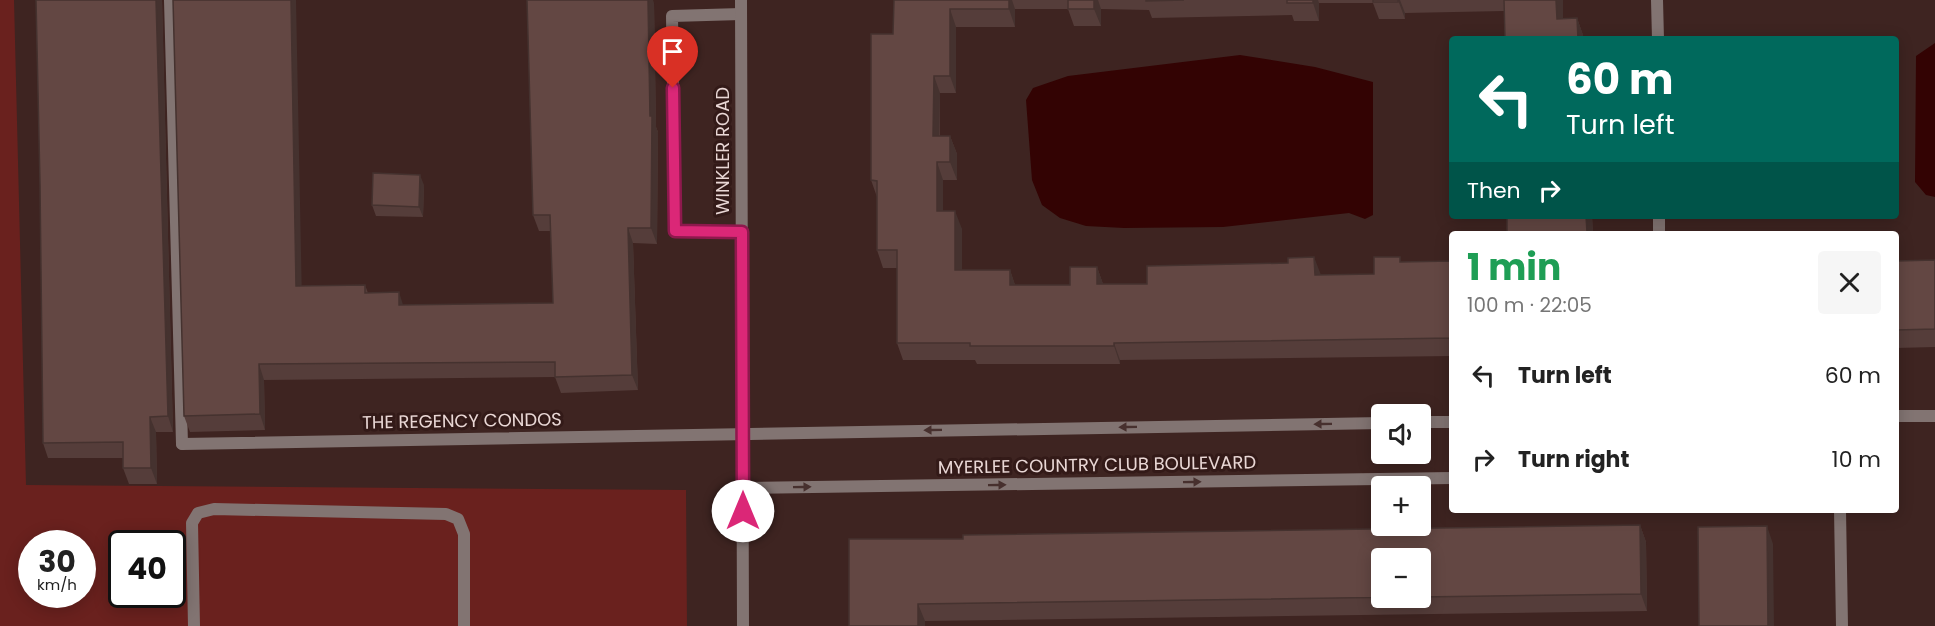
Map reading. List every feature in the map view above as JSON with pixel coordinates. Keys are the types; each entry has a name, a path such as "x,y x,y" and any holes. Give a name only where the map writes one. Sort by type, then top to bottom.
{"street":[{"name":"THE REGENCY CONDOS","path":"170,0 182,444 743,433"},
{"name":"WINKLER ROAD","path":"741,0 743,626"},
{"path":"1657,0 1658,36"},
{"path":"741,14 672,16 675,231 742,232"},
{"path":"1899,416 1935,416"},
{"path":"1431,422 1449,422"},
{"name":"MYERLEE COUNTRY CLUB BOULEVARD","path":"743,433 1371,423"},
{"name":"MYERLEE COUNTRY CLUB BOULEVARD","path":"743,488 1449,478"},
{"path":"194,626 192,523 198,513 214,509 446,514 458,519 465,534 465,626"},
{"path":"1840,513 1842,626"}],"shaded area":[{"path":"0,0 14,0 26,485 686,490 687,626 0,626"},
{"path":"1935,43 1935,197 1926,195 1915,182 1916,56"},
{"path":"1240,55 1315,67 1373,82 1373,215 1365,219 1349,213 1223,227 1124,228 1086,226 1060,218 1042,205 1032,180 1026,100 1033,88 1068,76"}],"building":[{"path":"36,0 156,0 168,416 150,417 151,468 123,468 123,442 43,443"},
{"path":"173,0 291,0 296,286 365,285 365,293 399,292 399,305 553,303 550,215 533,215 527,0 648,0 650,116 652,116 651,228 628,228 632,375 555,377 555,362 259,364 260,414 184,416"},
{"path":"894,0 1009,0 1009,9 950,9 950,76 934,76 933,136 950,136 950,162 937,162 937,211 955,211 955,270 1010,270 1010,285 1070,285 1070,267 1097,267 1097,284 1147,284 1147,266 1288,263 1288,258 1314,257 1315,275 1374,274 1374,257 1400,257 1400,262 1449,261 1449,338 1114,343 1114,346 970,346 970,343 897,343 897,250 877,250 877,181 871,180 871,34 893,34"},
{"path":"1068,0 1094,0 1094,9 1068,9"},
{"path":"1287,0 1313,0 1313,3 1287,3"},
{"path":"1373,0 1398,0 1398,2 1373,2"},
{"path":"1504,0 1556,0 1557,19 1577,18 1578,36 1505,36"},
{"path":"373,173 420,175 419,207 372,205"},
{"path":"1507,219 1586,219 1587,231 1507,231"},
{"path":"1935,260 1935,329 1899,330 1899,261"},
{"path":"1640,525 1641,594 1431,597 1431,548 1371,548 1371,597 918,604 918,626 849,626 849,539 963,539 963,535 1371,529 1371,536 1431,536 1431,528"},
{"path":"1767,526 1768,626 1699,626 1698,527"}],"route":[{"path":"673,88 675,231 742,232 743,511"}]}
